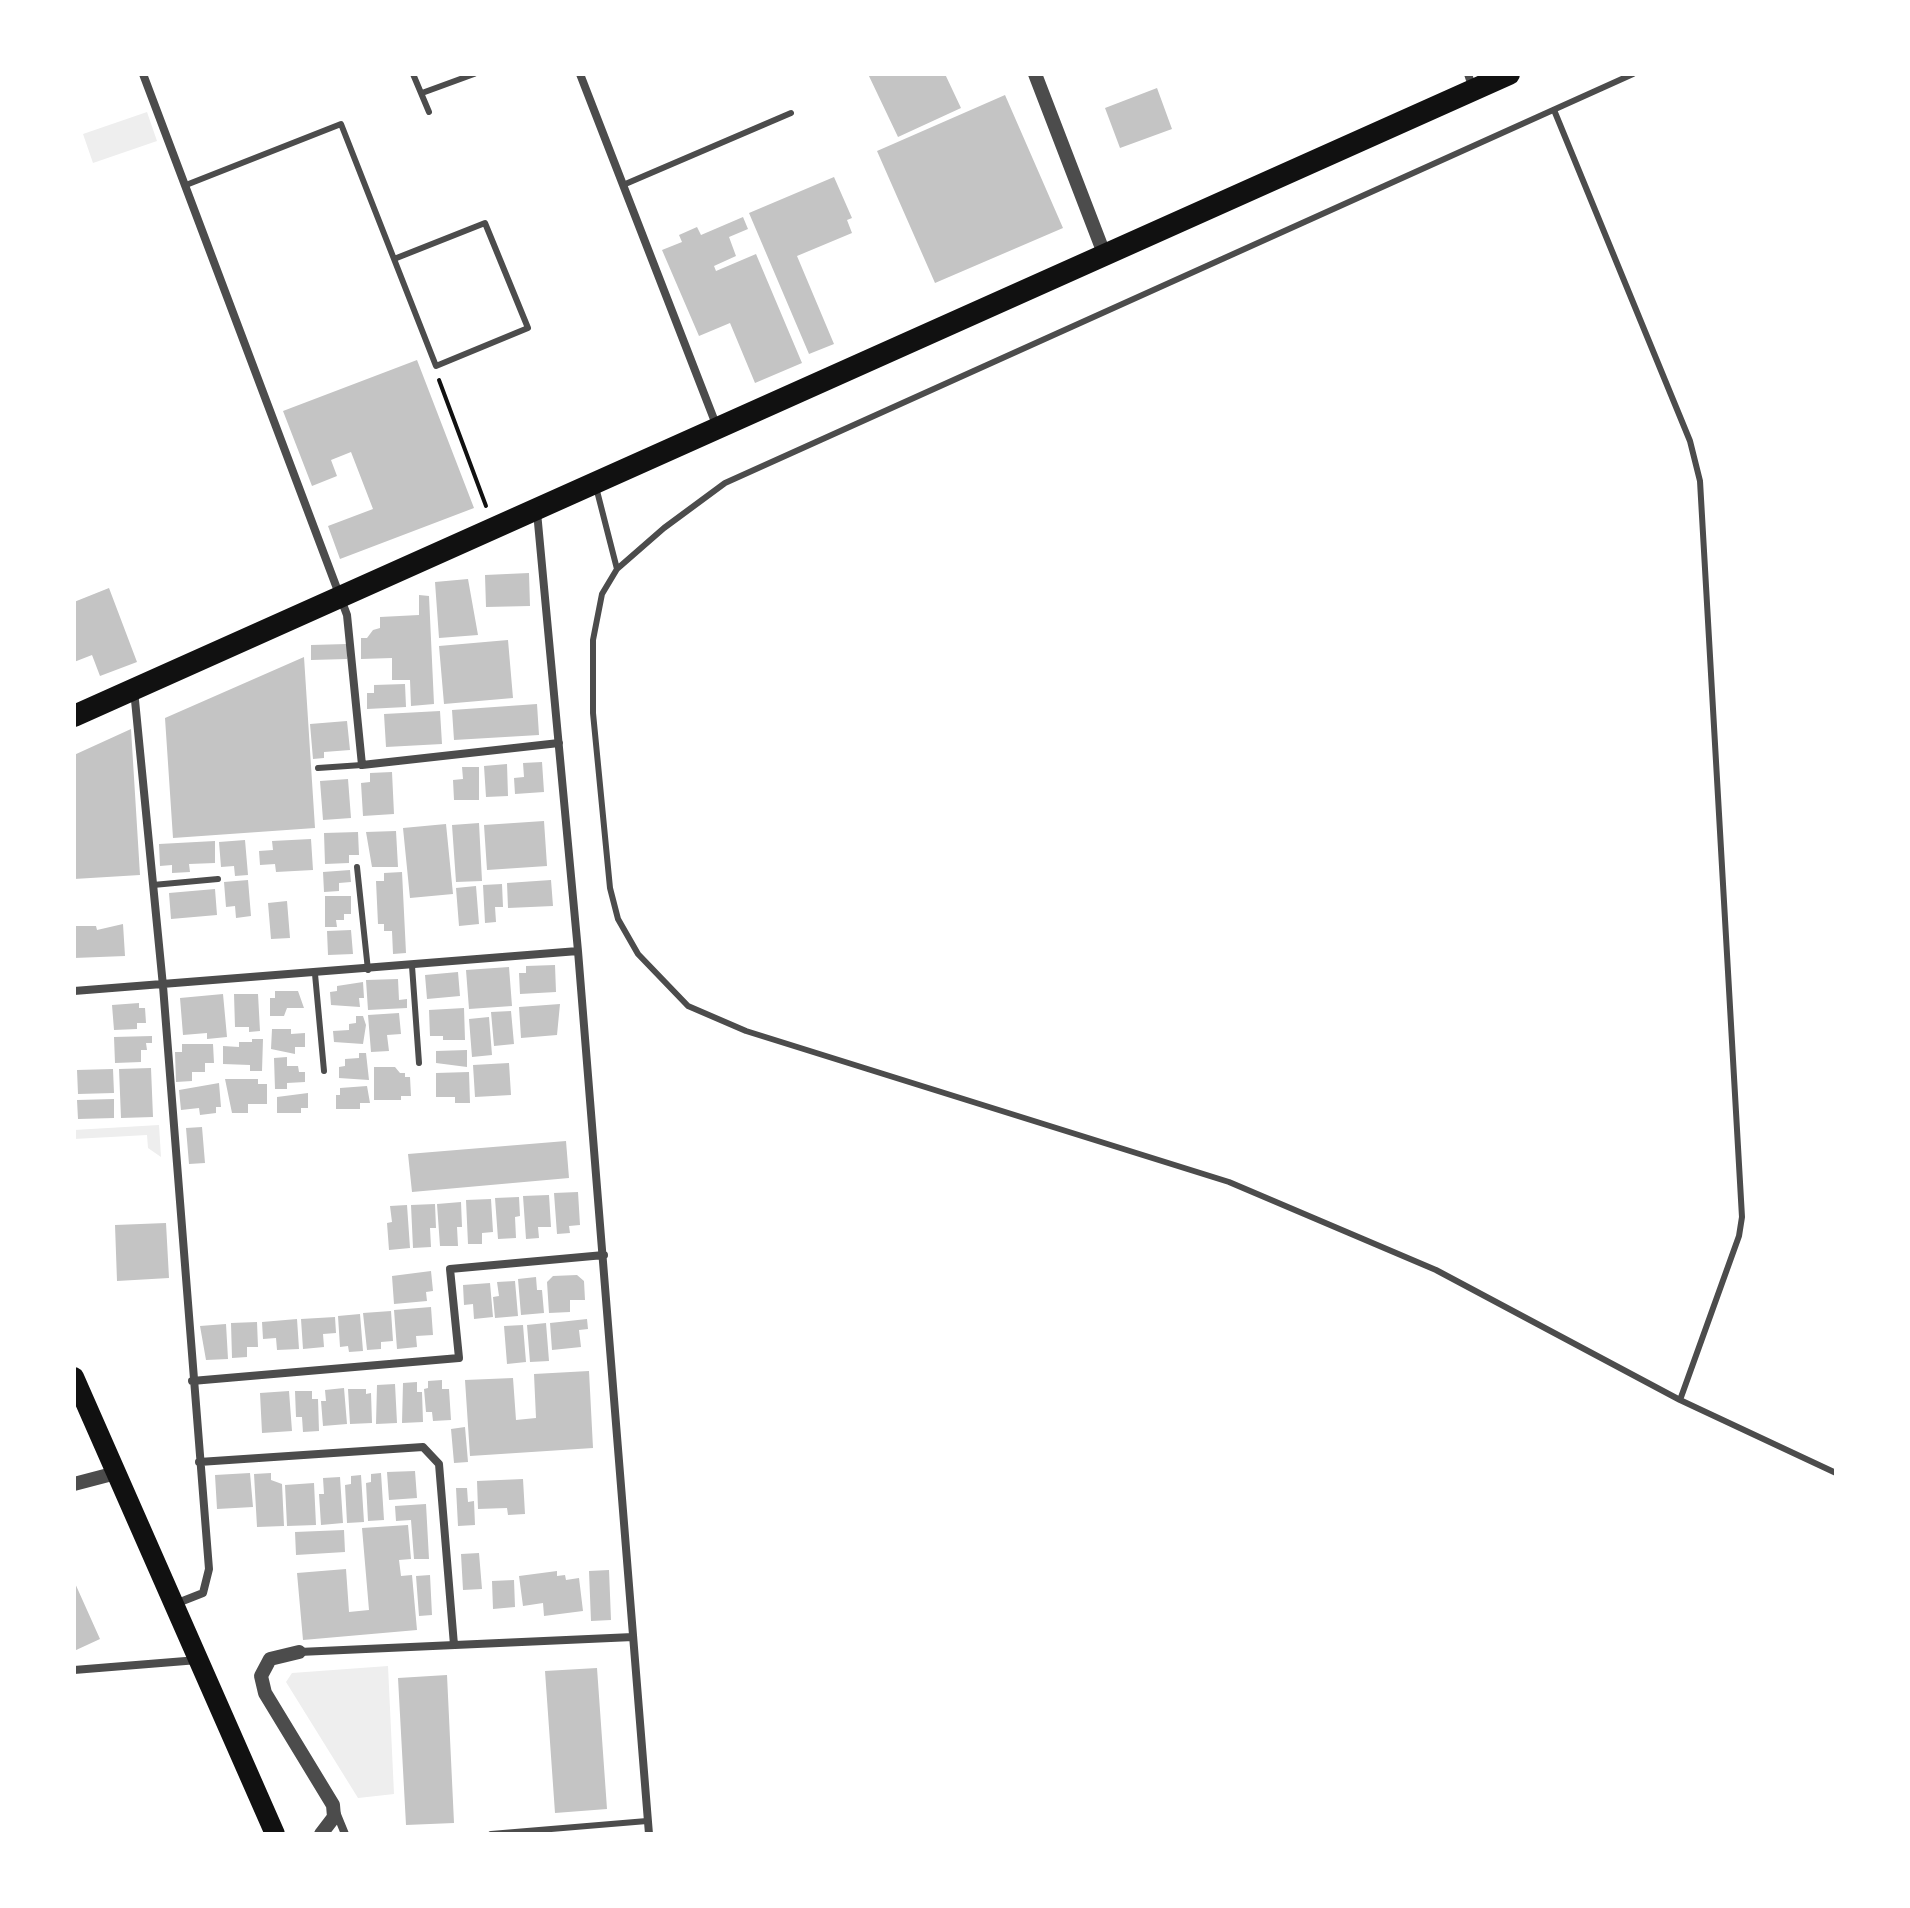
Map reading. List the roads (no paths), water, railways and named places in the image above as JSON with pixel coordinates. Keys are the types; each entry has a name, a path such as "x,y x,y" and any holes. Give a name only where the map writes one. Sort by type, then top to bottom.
{"highway":[{"path":"74,716 594,480 1105,256 1471,82 1505,75"}],"main road":[{"path":"74,1377 275,1834"}],"street":[{"path":"143,74 275,429 341,596 347,615 362,765 559,743"},
{"path":"580,74 717,427"},
{"path":"1035,74 1105,256"},
{"path":"536,507 604,1255 649,1834"},
{"path":"134,689 163,986 207,1585 198,1598 174,1604"},
{"path":"74,991 578,951"},
{"path":"192,1381 459,1358 450,1269 604,1255"},
{"path":"199,1462 423,1447 439,1464 454,1645"},
{"path":"74,1484 116,1473"},
{"path":"345,1834 333,1805 265,1693 261,1676 270,1659 299,1652 633,1637"},
{"path":"74,1670 199,1660"},
{"path":"321,1834 334,1817 333,1805"}],"lane":[{"path":"413,74 429,112"},
{"path":"422,93 474,74"},
{"path":"1633,74 725,483 664,528 617,569 602,594 593,640 593,713 610,888 618,919 638,954 688,1006 746,1031 1229,1182 1436,1270 1680,1400 1836,1473"},
{"path":"1554,110 1690,441 1700,481 1742,1217 1739,1236 1680,1400"},
{"path":"623,185 791,113"},
{"path":"186,185 341,124 436,366 528,328 485,223 394,259"},
{"path":"594,480 617,569"},
{"path":"318,768 362,765"},
{"path":"357,867 368,970"},
{"path":"153,885 218,879"},
{"path":"412,966 419,1063"},
{"path":"315,974 324,1071"},
{"path":"491,1834 647,1821"}]}
